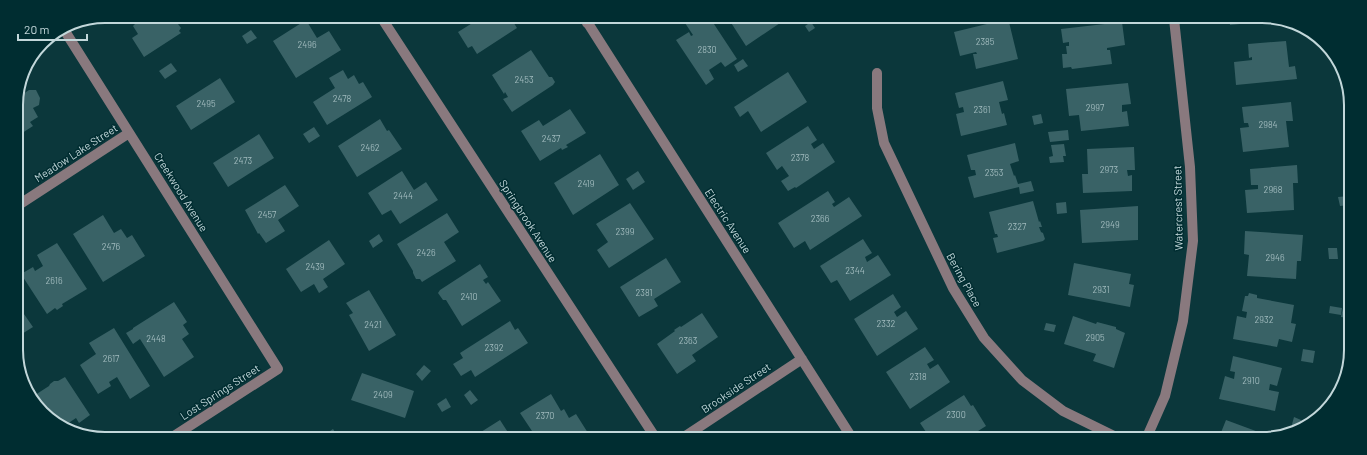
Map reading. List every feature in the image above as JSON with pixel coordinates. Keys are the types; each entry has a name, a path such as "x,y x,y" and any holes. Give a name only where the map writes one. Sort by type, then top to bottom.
{"street":[{"name":"Springbrook Avenue","path":"385,23 652,432"},
{"name":"Electric Avenue","path":"587,23 848,432"},
{"name":"Watercrest Street","path":"1149,432 1166,396 1183,321 1193,241 1190,167 1174,23"},
{"name":"Creekwood Avenue","path":"66,33 278,369"},
{"name":"Bering Place","path":"878,74 877,108 884,143 953,288 984,338 1022,380 1063,410 1106,432"},
{"name":"Meadow Lake Street","path":"23,202 129,133"},
{"name":"Brookside Street","path":"692,432 802,359"},
{"name":"Lost Springs Street","path":"180,432 278,369"}],"building":[{"path":"174,23 178,24 181,28 179,31 181,33 144,57 132,38 138,34 133,26 135,24"},
{"path":"301,23 308,23 317,38 329,31 341,50 296,78 273,41"},
{"path":"472,23 514,23 517,28 477,54 472,46 468,48 458,32"},
{"path":"685,23 713,23 737,59 725,67 721,62 709,70 714,79 706,85 676,40 689,32 691,36 693,35"},
{"path":"731,23 780,23 746,46"},
{"path":"812,23 815,28 809,32 805,26"},
{"path":"991,23 1009,23 1018,59 976,69 973,54 977,54 976,52 960,56 954,32"},
{"path":"1122,23 1125,45 1107,48 1107,50 1110,50 1112,64 1072,69 1071,67 1063,68 1062,54 1067,54 1066,46 1069,46 1069,42 1063,43 1061,29"},
{"path":"1230,23 1249,23 1230,25"},
{"path":"251,30 257,38 247,44 242,36"},
{"path":"1286,41 1289,67 1295,66 1297,79 1236,85 1234,62 1252,60 1252,57 1249,58 1248,44"},
{"path":"531,50 549,77 552,77 555,82 553,85 512,112 503,99 508,97 505,92 504,94 492,75"},
{"path":"743,59 748,66 738,72 734,65"},
{"path":"171,63 177,71 165,79 159,71"},
{"path":"343,70 348,79 354,75 359,84 363,82 372,97 327,125 313,102 335,88 329,78"},
{"path":"788,72 807,102 761,132 748,111 740,117 734,107"},
{"path":"220,78 235,102 191,130 176,106"},
{"path":"1003,81 1008,100 999,102 1007,125 961,136 956,114 964,112 963,107 959,108 955,93"},
{"path":"1128,83 1131,104 1122,105 1122,112 1127,111 1129,126 1081,131 1079,115 1069,116 1066,89"},
{"path":"29,90 36,90 40,98 39,105 33,108 38,117 30,122 33,126 23,132 23,99 24,93"},
{"path":"1291,102 1293,121 1286,121 1289,147 1243,152 1240,128 1249,127 1248,123 1244,123 1242,107"},
{"path":"570,109 586,133 566,145 568,147 562,150 561,148 540,161 521,131 539,120 543,126"},
{"path":"1041,114 1043,123 1034,125 1032,116"},
{"path":"380,119 387,131 389,130 402,149 357,177 338,146"},
{"path":"808,126 817,140 811,144 814,149 823,143 835,162 796,188 795,187 788,191 781,181 789,176 782,166 777,170 766,153"},
{"path":"314,127 320,136 309,143 303,134"},
{"path":"1068,130 1069,140 1050,142 1048,132"},
{"path":"259,134 274,158 228,187 213,163"},
{"path":"1015,143 1019,161 1010,164 1014,176 1015,175 1018,184 1031,181 1034,191 1020,194 1019,187 974,198 968,177 976,175 975,170 971,170 967,155"},
{"path":"1064,144 1066,156 1063,156 1064,162 1050,163 1049,157 1053,156 1051,145"},
{"path":"1134,147 1135,170 1127,170 1128,176 1132,175 1132,191 1083,193 1082,174 1088,174 1087,149"},
{"path":"600,154 619,185 573,215 554,183"},
{"path":"1297,165 1298,183 1293,183 1294,210 1247,213 1245,190 1258,189 1258,185 1251,185 1250,169"},
{"path":"402,171 414,190 426,182 438,200 400,224 391,210 382,215 368,193"},
{"path":"638,171 645,182 633,190 626,179"},
{"path":"285,185 299,206 278,220 285,231 266,243 259,233 258,234 245,210"},
{"path":"828,191 835,202 832,204 834,207 849,197 862,216 810,250 805,241 794,248 778,223"},
{"path":"1344,196 1344,206 1340,206 1338,197"},
{"path":"1033,201 1042,227 1039,227 1045,239 1043,241 997,253 993,238 998,237 997,234 995,234 989,212"},
{"path":"1066,202 1067,213 1057,214 1056,203"},
{"path":"630,203 654,239 609,268 597,250 608,242 596,224"},
{"path":"1138,206 1138,240 1082,243 1080,210"},
{"path":"447,213 459,232 444,242 456,261 422,282 420,279 416,279 397,244"},
{"path":"103,215 114,233 121,229 127,238 132,235 145,256 103,282 73,234"},
{"path":"1245,231 1303,235 1301,261 1297,261 1296,279 1247,276 1249,255 1244,254"},
{"path":"379,234 383,241 373,248 369,241"},
{"path":"863,239 872,253 865,257 867,262 878,255 891,275 850,301 837,280 831,283 820,266"},
{"path":"329,240 345,264 323,279 328,287 319,293 314,284 301,292 286,269"},
{"path":"57,243 87,289 62,304 63,306 57,310 55,308 47,314 23,277 23,273 33,267 35,271 43,266 37,255"},
{"path":"1328,248 1337,248 1338,259 1329,259"},
{"path":"666,258 681,282 654,299 658,306 639,317 620,287"},
{"path":"1074,263 1131,274 1129,284 1134,285 1130,307 1068,295"},
{"path":"480,264 488,277 483,280 486,284 488,282 501,301 462,326 446,300 443,300 438,293 440,290"},
{"path":"369,290 396,335 369,351 349,315 353,313 346,303"},
{"path":"1249,293 1257,295 1257,298 1294,305 1291,323 1296,324 1292,342 1279,339 1277,347 1233,339 1237,316 1246,318 1247,312 1242,311 1245,296 1248,296"},
{"path":"893,294 901,307 894,312 897,317 906,311 918,329 877,356 854,319"},
{"path":"174,302 187,322 183,325 189,334 182,339 194,357 164,377 140,339 133,344 126,333"},
{"path":"1330,306 1342,308 1341,315 1329,313"},
{"path":"1343,308 1344,308 1344,317 1341,317"},
{"path":"23,313 33,327 23,333"},
{"path":"702,313 718,337 692,355 696,361 677,374 657,344 675,331 674,330"},
{"path":"1073,316 1096,324 1097,322 1116,327 1116,329 1125,333 1114,368 1093,361 1096,354 1064,344"},
{"path":"510,321 515,330 518,328 528,343 475,377 471,370 461,376 453,364 463,358 460,353"},
{"path":"1046,323 1056,325 1054,332 1044,330"},
{"path":"114,328 150,386 130,399 117,377 109,382 111,386 98,394 80,365 96,354 89,343"},
{"path":"925,347 934,360 927,364 930,369 938,364 950,382 910,409 886,372"},
{"path":"1303,349 1315,351 1313,363 1301,361"},
{"path":"1233,356 1282,368 1277,386 1270,384 1269,390 1279,392 1275,411 1219,399 1225,376 1234,379 1235,372 1230,371"},
{"path":"424,365 431,371 422,381 416,374"},
{"path":"362,373 414,391 405,418 351,400"},
{"path":"65,377 90,415 79,423 76,418 68,423 64,421 47,408 36,394 54,381 58,381"},
{"path":"470,390 478,400 471,405 464,395"},
{"path":"551,394 561,411 564,409 569,418 576,414 587,432 533,432 520,413"},
{"path":"964,395 971,406 973,405 986,426 976,432 926,432 920,423"},
{"path":"446,398 451,407 442,412 437,404"},
{"path":"1294,417 1301,420 1300,423 1291,427"},
{"path":"500,420 508,432 481,432"},
{"path":"1226,420 1258,432 1221,432"}]}
